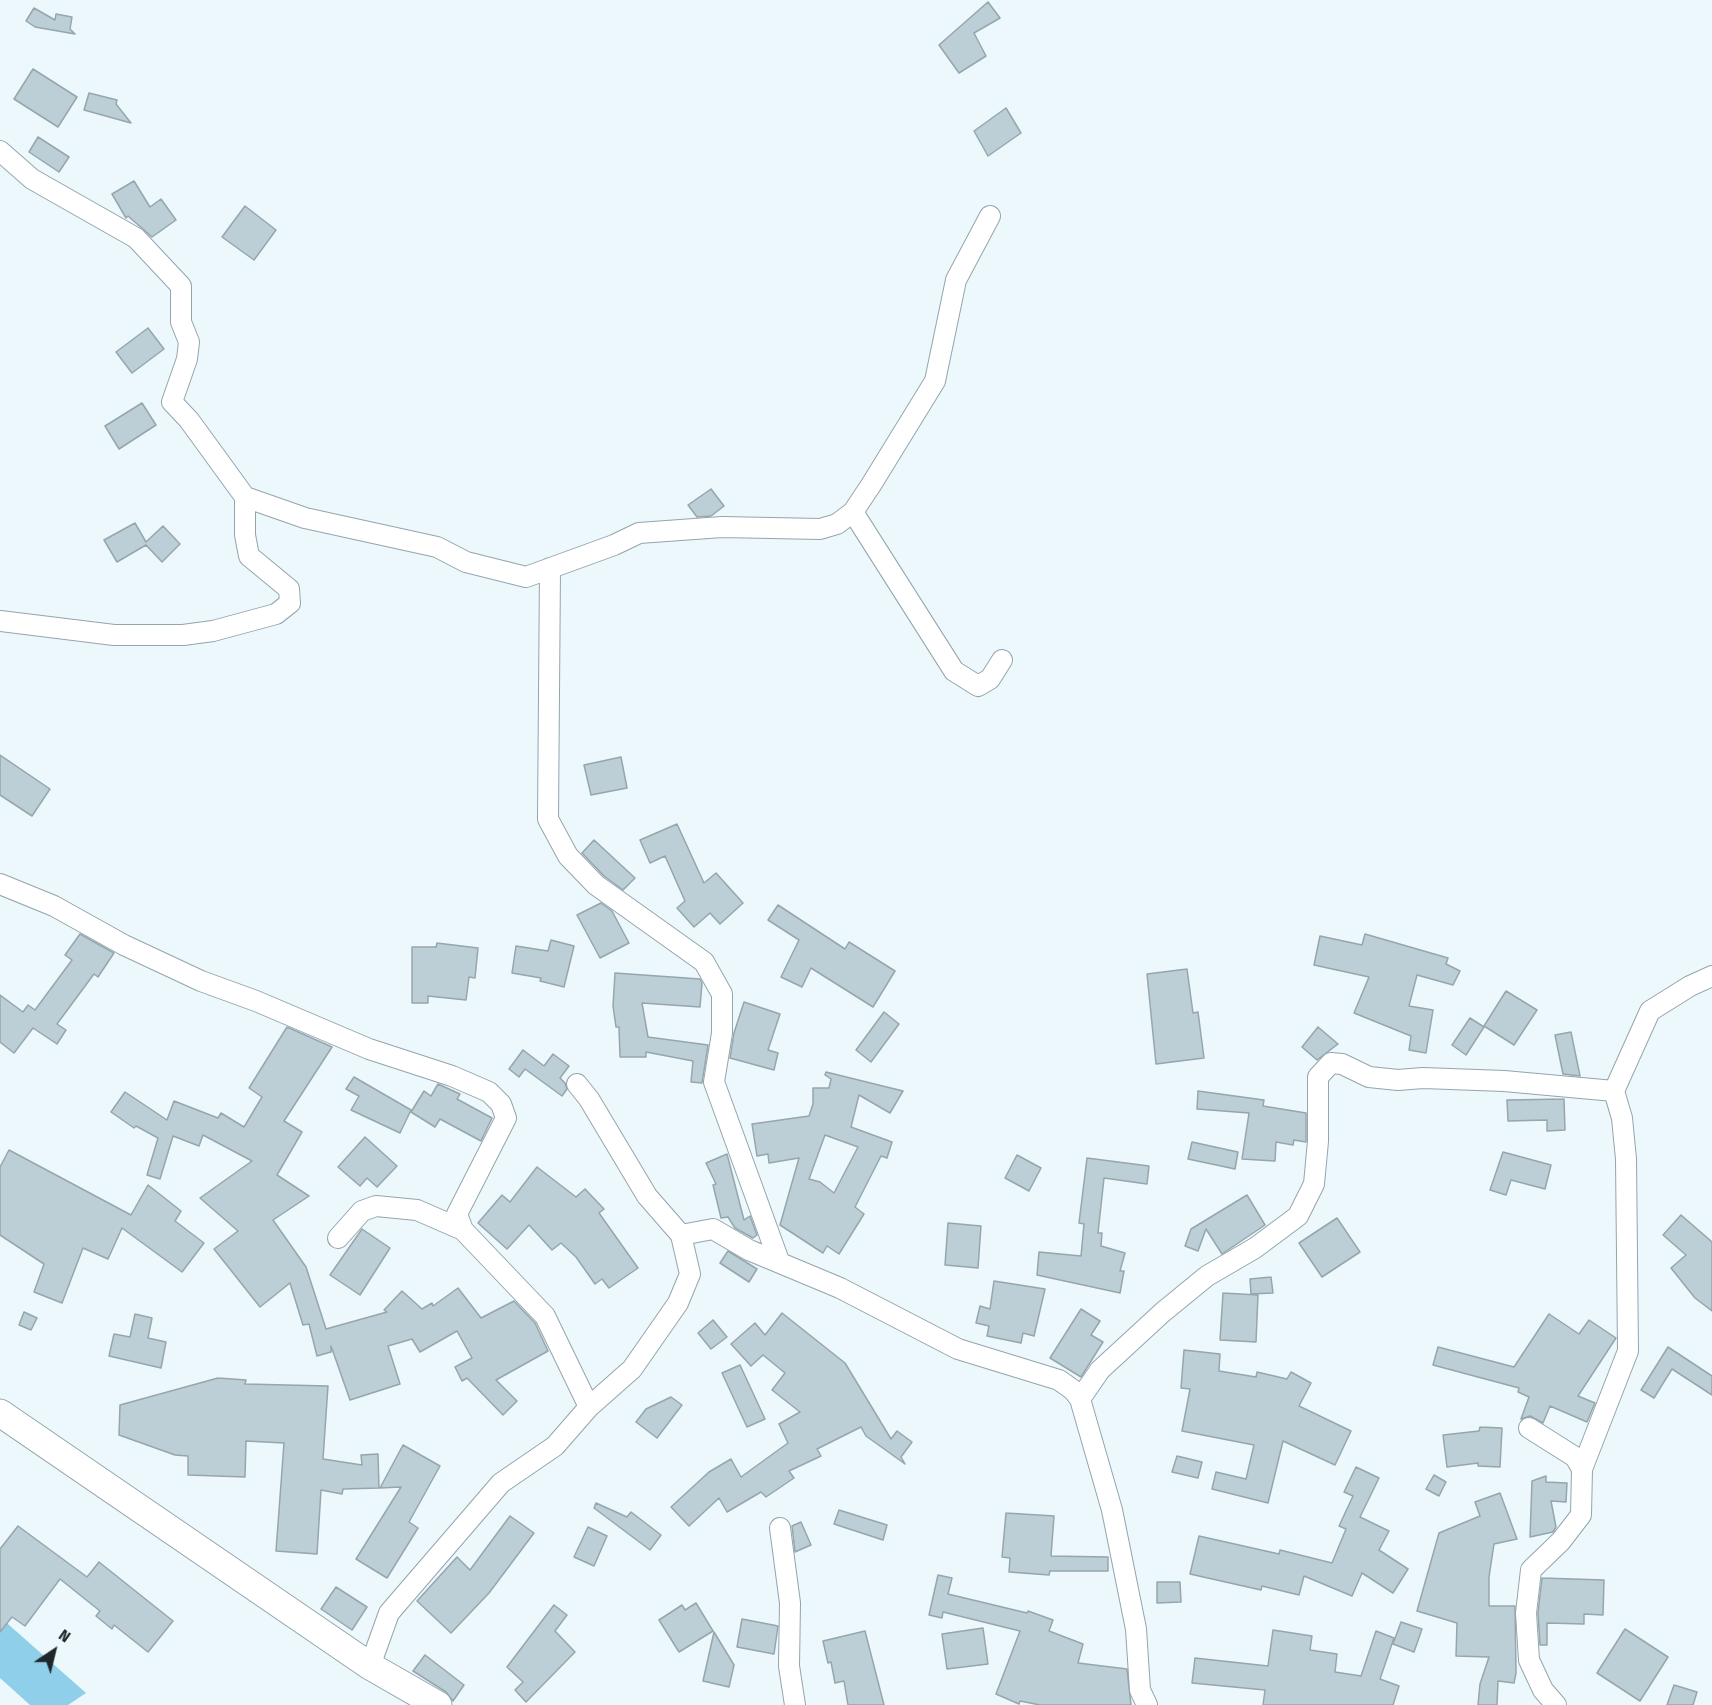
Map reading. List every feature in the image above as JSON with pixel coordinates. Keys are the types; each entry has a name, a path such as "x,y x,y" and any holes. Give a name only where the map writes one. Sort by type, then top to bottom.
{"main road":[{"path":"0,1413 370,1665 438,1705"}],"street":[{"path":"0,151 32,179 136,238 181,285 181,322 189,342 187,359 172,402 189,420 245,497 305,519 437,547 466,562 526,577 639,533 722,526 820,529 837,524 853,512 935,381 956,280 990,216"},
{"path":"0,621 114,635 183,635 213,632 276,614 290,603 289,589 249,556 245,534 245,497"},
{"path":"853,512 954,671 978,686 990,679 1002,660"},
{"path":"549,568 548,819 568,856 596,885 704,962 722,994 722,1033 714,1082 779,1261"},
{"path":"0,884 54,906 124,945 201,981 369,1049 452,1076 489,1092 501,1104 506,1118 457,1214 463,1230"},
{"path":"1556,1705 1543,1690 1529,1660 1526,1613 1531,1570 1561,1541 1581,1515 1582,1469 1628,1351 1626,1159 1622,1118 1614,1091 1650,1011 1690,986 1712,976"},
{"path":"1080,1400 1100,1370 1163,1312 1207,1276 1255,1248 1298,1216 1314,1184 1318,1141 1318,1077 1331,1064 1342,1064 1369,1077 1388,1079 1504,1081 1614,1091"},
{"path":"370,1665 389,1613 501,1483 555,1446 589,1407 632,1369 678,1303 690,1274 681,1235 647,1196 589,1099 577,1084"},
{"path":"338,1238 362,1211 376,1206 417,1210 463,1230 545,1316 589,1407"},
{"path":"681,1235 712,1229 749,1250 840,1288 958,1349 1059,1380 1080,1400 1112,1510 1136,1629 1140,1690 1147,1705"},
{"path":"1529,1428 1575,1456 1582,1469"},
{"path":"780,1528 790,1603 789,1666 795,1705"}],"shaded area":[{"path":"0,1617 86,1693 68,1705 30,1705 0,1678"}],"building":[{"path":"988,2 1000,18 974,33 986,56 959,73 939,45"},
{"path":"34,8 55,20 56,14 72,17 70,29 75,34 35,27 26,21"},
{"path":"33,69 77,97 58,127 14,99"},
{"path":"89,93 117,100 116,104 131,123 84,110"},
{"path":"1006,108 1021,133 988,156 974,131"},
{"path":"38,137 69,157 59,172 29,152"},
{"path":"134,181 150,207 161,199 176,220 152,237 128,216 126,218 112,194"},
{"path":"245,206 276,230 254,260 222,237"},
{"path":"148,328 164,349 132,373 116,352"},
{"path":"142,403 156,425 119,449 105,426"},
{"path":"711,489 724,506 711,516 697,517 688,505"},
{"path":"135,523 146,542 163,526 180,544 162,562 146,545 117,562 104,540"},
{"path":"0,755 50,789 32,816 0,795"},
{"path":"621,757 627,788 591,795 584,765"},
{"path":"677,824 704,883 716,873 743,903 720,924 710,913 694,927 677,908 685,901 665,856 650,863 640,840"},
{"path":"594,840 635,878 623,890 604,876 582,853"},
{"path":"601,903 612,911 629,943 600,958 577,915"},
{"path":"778,905 845,949 849,942 895,971 873,1007 811,968 802,987 781,977 799,940 768,920"},
{"path":"80,934 114,953 98,977 94,974 57,1024 66,1030 57,1044 33,1028 14,1053 0,1042 0,995 23,1012 28,1005 35,1010 72,960 65,955"},
{"path":"1365,934 1448,958 1446,964 1460,971 1453,985 1417,975 1409,1006 1433,1010 1426,1053 1409,1050 1411,1036 1354,1013 1369,977 1314,965 1320,936 1362,945"},
{"path":"551,940 574,946 564,987 540,981 541,978 512,973 516,946 548,951"},
{"path":"437,943 478,948 475,978 469,977 466,1000 428,996 428,1003 412,1003 412,947 436,947"},
{"path":"1187,969 1193,1013 1198,1012 1204,1058 1156,1064 1147,974"},
{"path":"615,973 700,979 702,983 700,1007 642,1003 648,1037 708,1045 702,1083 691,1082 693,1061 646,1052 646,1057 620,1057 619,1027 616,1027 613,1006"},
{"path":"1506,991 1537,1010 1514,1045 1484,1026"},
{"path":"744,1002 780,1014 768,1050 778,1053 774,1070 730,1058 734,1033"},
{"path":"884,1012 899,1024 871,1062 856,1050"},
{"path":"1470,1018 1484,1027 1466,1055 1452,1045"},
{"path":"287,1027 332,1047 284,1121 302,1132 277,1175 309,1196 273,1220 306,1267 326,1329 387,1312 384,1310 402,1291 422,1309 432,1303 433,1306 458,1288 481,1318 514,1301 535,1323 548,1351 496,1380 517,1401 503,1415 467,1378 462,1381 455,1367 472,1358 457,1331 420,1352 412,1339 388,1346 400,1384 350,1400 331,1346 331,1352 317,1356 309,1324 303,1325 290,1283 260,1307 214,1249 238,1231 200,1198 252,1161 203,1135 199,1146 173,1136 160,1179 147,1175 158,1138 136,1126 134,1128 111,1112 125,1092 167,1120 174,1101 218,1118 221,1113 244,1127 262,1097 249,1088"},
{"path":"1318,1027 1338,1044 1317,1060 1302,1047"},
{"path":"1571,1032 1580,1076 1563,1074 1555,1035"},
{"path":"523,1050 544,1066 553,1054 569,1066 560,1078 567,1089 562,1096 525,1069 519,1077 509,1069"},
{"path":"826,1072 903,1091 890,1113 859,1095 851,1127 892,1142 887,1158 881,1156 855,1207 864,1214 839,1254 827,1246 823,1253 780,1225 799,1158 769,1163 768,1154 757,1156 752,1124 809,1116 813,1104 813,1088 829,1088 831,1079 825,1075","holes":["825,1135 858,1147 834,1193 820,1182 809,1179"]},
{"path":"354,1077 411,1110 400,1133 351,1110 359,1096 346,1089"},
{"path":"438,1084 460,1094 457,1099 492,1118 481,1141 440,1119 435,1127 411,1112 424,1091 431,1096"},
{"path":"1198,1091 1264,1100 1263,1106 1306,1113 1306,1142 1294,1140 1293,1145 1276,1142 1275,1161 1242,1159 1249,1113 1197,1109"},
{"path":"1564,1099 1565,1130 1547,1131 1547,1120 1508,1121 1507,1100"},
{"path":"365,1137 397,1166 377,1187 367,1178 360,1186 338,1167"},
{"path":"1192,1142 1238,1152 1235,1169 1188,1159"},
{"path":"9,1150 131,1215 148,1185 181,1211 175,1221 204,1243 182,1272 122,1228 108,1259 83,1248 62,1303 34,1292 44,1264 0,1235 0,1167"},
{"path":"1503,1152 1551,1165 1545,1189 1511,1180 1506,1195 1490,1190"},
{"path":"727,1154 744,1220 750,1216 757,1235 753,1238 735,1228 728,1217 721,1218 713,1185 716,1184 706,1163"},
{"path":"1017,1155 1041,1168 1029,1191 1005,1178"},
{"path":"1087,1158 1149,1166 1147,1184 1104,1178 1098,1233 1102,1233 1101,1246 1125,1253 1120,1271 1124,1271 1120,1293 1037,1275 1039,1252 1081,1256 1084,1224 1079,1223"},
{"path":"537,1167 576,1197 585,1189 604,1209 599,1213 638,1268 609,1288 602,1279 595,1284 576,1257 561,1243 552,1250 529,1225 507,1249 478,1223 502,1195 510,1202"},
{"path":"1247,1195 1265,1225 1222,1254 1206,1229 1198,1251 1185,1246 1191,1229"},
{"path":"1681,1215 1712,1242 1712,1311 1695,1298 1671,1268 1686,1255 1663,1235"},
{"path":"1337,1218 1360,1252 1322,1277 1299,1243"},
{"path":"948,1223 981,1226 978,1268 945,1265"},
{"path":"362,1229 390,1248 360,1295 330,1275"},
{"path":"728,1251 757,1269 749,1282 720,1263"},
{"path":"1271,1277 1273,1293 1251,1294 1250,1279"},
{"path":"994,1281 1045,1289 1034,1336 1023,1333 1021,1343 987,1336 989,1326 976,1323 980,1306 990,1309"},
{"path":"1223,1293 1258,1295 1256,1342 1220,1340"},
{"path":"1081,1309 1100,1321 1091,1335 1103,1342 1081,1377 1050,1358"},
{"path":"24,1312 37,1318 31,1330 19,1325"},
{"path":"782,1313 845,1363 891,1439 897,1431 912,1442 901,1457 905,1464 866,1436 861,1427 817,1449 821,1456 789,1471 794,1478 766,1497 761,1492 727,1512 719,1498 689,1526 671,1507 709,1472 731,1459 741,1477 788,1443 779,1424 800,1412 772,1390 785,1373 763,1355 751,1366 731,1344 755,1323 765,1335"},
{"path":"135,1314 152,1318 148,1338 166,1342 161,1368 109,1356 114,1334 130,1337"},
{"path":"1549,1314 1579,1334 1589,1320 1616,1338 1578,1396 1595,1403 1587,1422 1550,1406 1543,1423 1530,1416 1521,1419 1529,1397 1518,1392 1519,1388 1433,1365 1438,1347 1514,1367"},
{"path":"713,1320 727,1337 711,1349 698,1333"},
{"path":"1668,1347 1712,1376 1712,1395 1672,1369 1654,1398 1641,1390"},
{"path":"1184,1350 1220,1354 1219,1371 1256,1377 1257,1372 1287,1379 1291,1372 1311,1383 1299,1406 1351,1431 1335,1465 1283,1441 1268,1503 1212,1489 1216,1472 1246,1479 1254,1445 1182,1431 1190,1389 1181,1388"},
{"path":"740,1365 765,1419 747,1427 722,1373"},
{"path":"218,1378 246,1380 245,1384 328,1386 323,1459 362,1465 361,1455 378,1454 379,1488 343,1489 342,1494 321,1490 317,1554 276,1551 284,1443 246,1441 245,1477 188,1475 188,1456 175,1455 119,1435 120,1405"},
{"path":"671,1397 682,1405 657,1438 636,1422 646,1409"},
{"path":"1480,1427 1502,1428 1500,1467 1478,1466 1478,1463 1447,1467 1443,1435 1479,1431"},
{"path":"403,1445 440,1466 409,1522 418,1528 387,1578 356,1559 401,1487 380,1488"},
{"path":"1177,1456 1202,1462 1198,1478 1172,1472"},
{"path":"1356,1467 1379,1478 1360,1517 1389,1531 1379,1550 1408,1569 1393,1593 1362,1573 1352,1596 1304,1576 1299,1595 1262,1586 1261,1590 1190,1574 1199,1536 1279,1554 1280,1550 1332,1563 1346,1529 1339,1526 1353,1496 1344,1492"},
{"path":"1434,1475 1446,1482 1439,1496 1426,1489"},
{"path":"1546,1476 1546,1482 1567,1483 1566,1502 1551,1501 1556,1527 1553,1532 1530,1537 1532,1481"},
{"path":"1500,1493 1517,1539 1494,1544 1489,1577 1489,1606 1515,1606 1516,1673 1514,1683 1498,1681 1497,1705 1478,1705 1480,1684 1489,1657 1456,1656 1457,1623 1417,1611 1439,1533 1480,1516 1475,1502"},
{"path":"596,1503 627,1517 631,1512 661,1535 650,1550 594,1508"},
{"path":"839,1510 887,1525 883,1540 834,1524"},
{"path":"1006,1513 1054,1516 1051,1556 1108,1557 1108,1571 1050,1571 1049,1575 1009,1572 1010,1558 1002,1557"},
{"path":"510,1516 534,1533 489,1593 451,1633 417,1601 457,1557 470,1570"},
{"path":"801,1522 811,1545 795,1552 792,1526"},
{"path":"18,1526 87,1577 99,1562 173,1621 148,1652 114,1625 112,1629 96,1616 100,1611 60,1579 25,1626 12,1617 0,1632 0,1549"},
{"path":"588,1527 607,1536 594,1566 574,1557"},
{"path":"938,1575 952,1578 948,1594 1027,1613 1028,1611 1053,1620 1049,1631 1083,1644 1078,1663 1127,1669 1131,1705 1040,1705 1020,1701 1019,1704 996,1694 1020,1631 943,1612 942,1618 929,1615"},
{"path":"1542,1578 1604,1580 1603,1615 1584,1614 1584,1624 1547,1623 1547,1645 1540,1645 1538,1613"},
{"path":"1157,1582 1180,1582 1181,1602 1157,1603"},
{"path":"336,1587 367,1607 352,1630 321,1609"},
{"path":"696,1603 713,1631 679,1652 659,1620 682,1605 685,1610"},
{"path":"554,1605 567,1615 555,1631 575,1652 526,1702 515,1690 523,1682 507,1667"},
{"path":"742,1619 778,1626 774,1654 737,1647"},
{"path":"1401,1622 1422,1629 1414,1652 1393,1644"},
{"path":"983,1628 988,1664 947,1669 942,1634"},
{"path":"1625,1629 1668,1657 1640,1701 1597,1673"},
{"path":"1273,1630 1312,1636 1310,1650 1337,1654 1335,1672 1361,1676 1376,1631 1394,1638 1380,1679 1399,1686 1393,1705 1263,1705 1265,1690 1192,1683 1195,1658 1268,1666"},
{"path":"865,1631 884,1705 848,1705 844,1681 835,1683 831,1662 828,1663 823,1641"},
{"path":"714,1632 734,1665 729,1687 703,1681"},
{"path":"425,1655 464,1685 453,1701 446,1692 413,1671"},
{"path":"1674,1685 1697,1692 1693,1705 1667,1705"}]}
